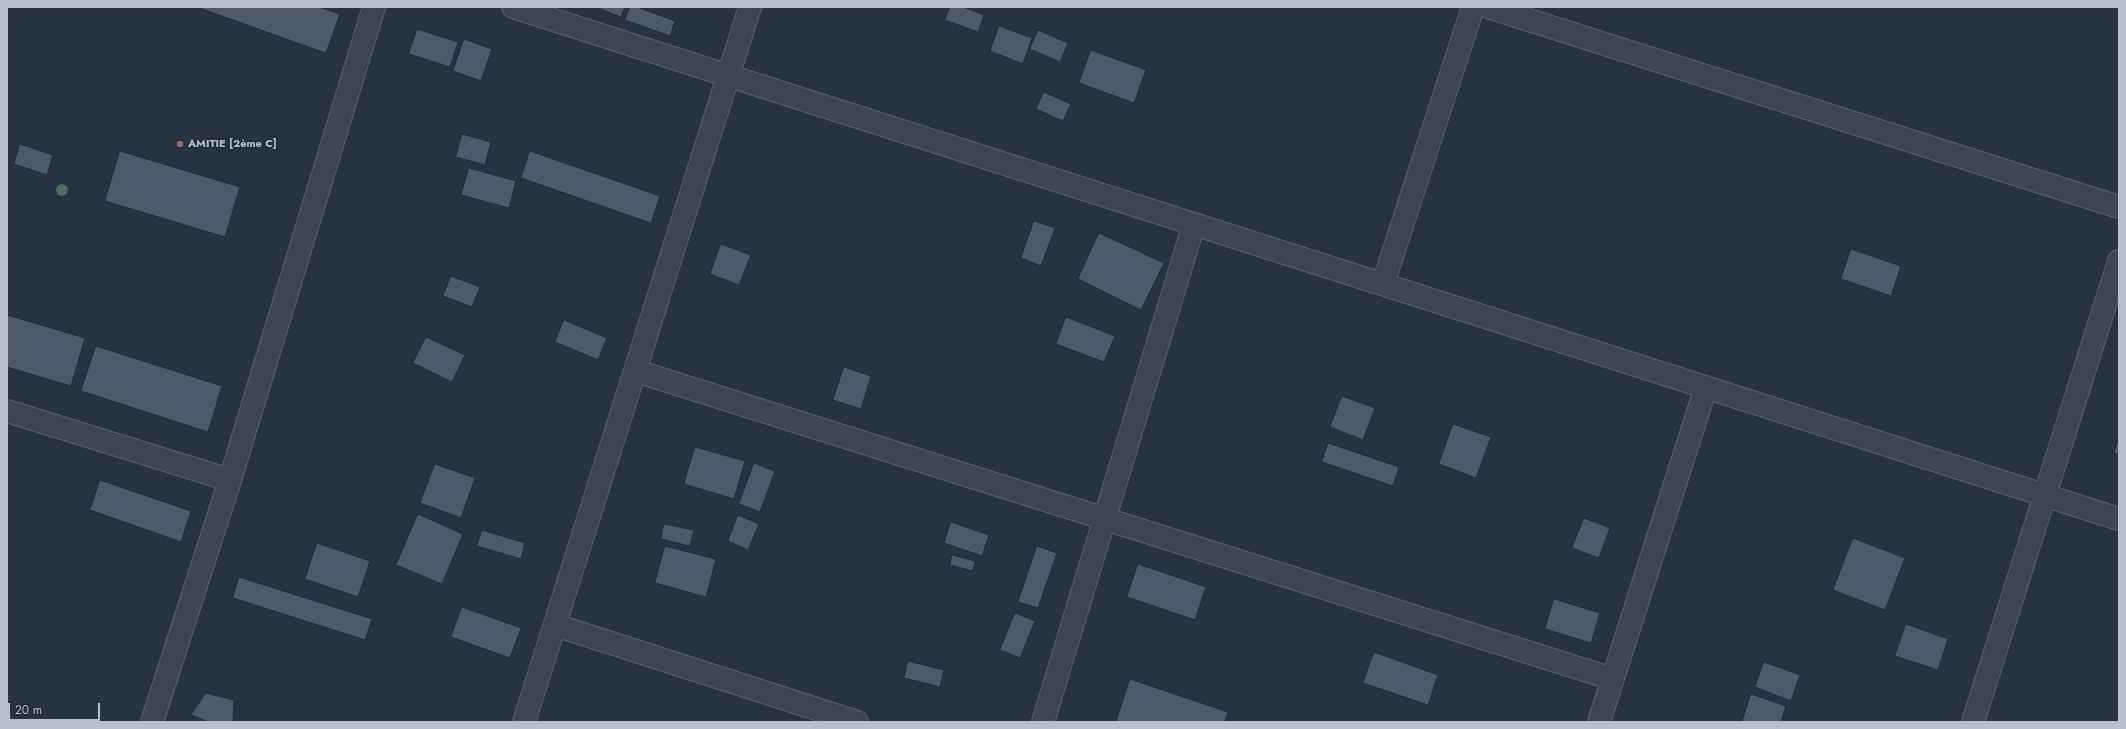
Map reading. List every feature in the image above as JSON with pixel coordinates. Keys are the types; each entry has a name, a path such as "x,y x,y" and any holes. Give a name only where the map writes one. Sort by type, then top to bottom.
{"street":[{"path":"152,722 230,480 374,7"},
{"path":"513,7 2119,519"},
{"path":"524,722 750,7"},
{"path":"1383,284 1473,7"},
{"path":"1488,7 2119,207"},
{"path":"1043,722 1194,224"},
{"path":"1973,722 2119,261"},
{"path":"636,370 1613,679"},
{"path":"1599,722 1706,387"},
{"path":"7,411 230,480"},
{"path":"555,625 857,722"}],"building":[{"path":"197,7 319,7 340,14 326,53"},
{"path":"597,7 625,7 621,17"},
{"path":"630,7 637,7 675,21 670,36 625,20"},
{"path":"950,7 963,7 984,15 978,32 945,20"},
{"path":"999,26 1032,38 1023,64 990,51"},
{"path":"417,29 458,42 450,67 409,54"},
{"path":"1038,30 1068,43 1060,62 1030,49"},
{"path":"464,39 492,49 481,81 453,71"},
{"path":"1091,50 1146,70 1134,103 1079,83"},
{"path":"1044,92 1071,104 1063,121 1036,109"},
{"path":"462,134 491,142 485,165 456,157"},
{"path":"20,144 53,155 47,175 14,164"},
{"path":"120,151 240,187 225,237 105,201"},
{"path":"530,151 660,196 651,223 521,178"},
{"path":"469,168 516,181 509,208 461,195"},
{"path":"1034,221 1055,228 1041,266 1021,258"},
{"path":"1099,233 1164,263 1141,310 1078,279"},
{"path":"721,244 751,255 739,285 710,274"},
{"path":"1851,249 1901,266 1891,296 1841,279"},
{"path":"451,276 480,287 472,307 443,296"},
{"path":"7,315 85,338 71,386 7,367"},
{"path":"1066,317 1115,336 1104,362 1056,344"},
{"path":"564,320 607,338 598,360 555,342"},
{"path":"426,337 465,355 452,382 413,363"},
{"path":"96,346 222,386 208,432 81,391"},
{"path":"844,367 871,376 861,409 833,400"},
{"path":"1342,396 1375,408 1363,440 1330,427"},
{"path":"1453,424 1491,437 1476,478 1439,464"},
{"path":"2119,438 2119,454 2114,453"},
{"path":"1328,443 1399,467 1393,486 1322,462"},
{"path":"695,447 745,461 734,499 684,484"},
{"path":"754,463 775,471 760,512 739,504"},
{"path":"435,464 475,478 461,518 420,503"},
{"path":"100,480 191,511 181,542 90,510"},
{"path":"418,514 463,534 442,584 396,565"},
{"path":"738,515 759,524 748,550 728,541"},
{"path":"1584,518 1610,528 1599,558 1572,548"},
{"path":"951,522 989,535 982,556 944,543"},
{"path":"664,524 694,530 690,546 661,539"},
{"path":"482,530 525,543 521,559 477,546"},
{"path":"1853,538 1905,558 1885,610 1833,590"},
{"path":"317,543 370,561 358,597 305,579"},
{"path":"665,546 716,559 706,597 655,583"},
{"path":"1037,546 1057,553 1038,608 1018,602"},
{"path":"952,555 975,561 973,571 950,565"},
{"path":"1138,564 1206,587 1195,620 1127,597"},
{"path":"239,577 372,619 365,640 233,598"},
{"path":"1554,599 1600,613 1591,643 1545,629"},
{"path":"462,607 521,628 510,658 451,637"},
{"path":"1015,613 1035,621 1020,658 1000,650"},
{"path":"1906,624 1948,639 1938,670 1895,656"},
{"path":"1374,652 1438,675 1428,705 1363,683"},
{"path":"908,661 944,670 940,687 904,678"},
{"path":"1764,662 1800,675 1791,701 1755,687"},
{"path":"1130,679 1228,712 1225,722 1116,722"},
{"path":"206,693 234,700 233,722 208,722 191,715"},
{"path":"1751,694 1786,706 1781,722 1742,722"}],"place":[{"name":"AMITIE [2ème C]","path":"180,144"}]}
